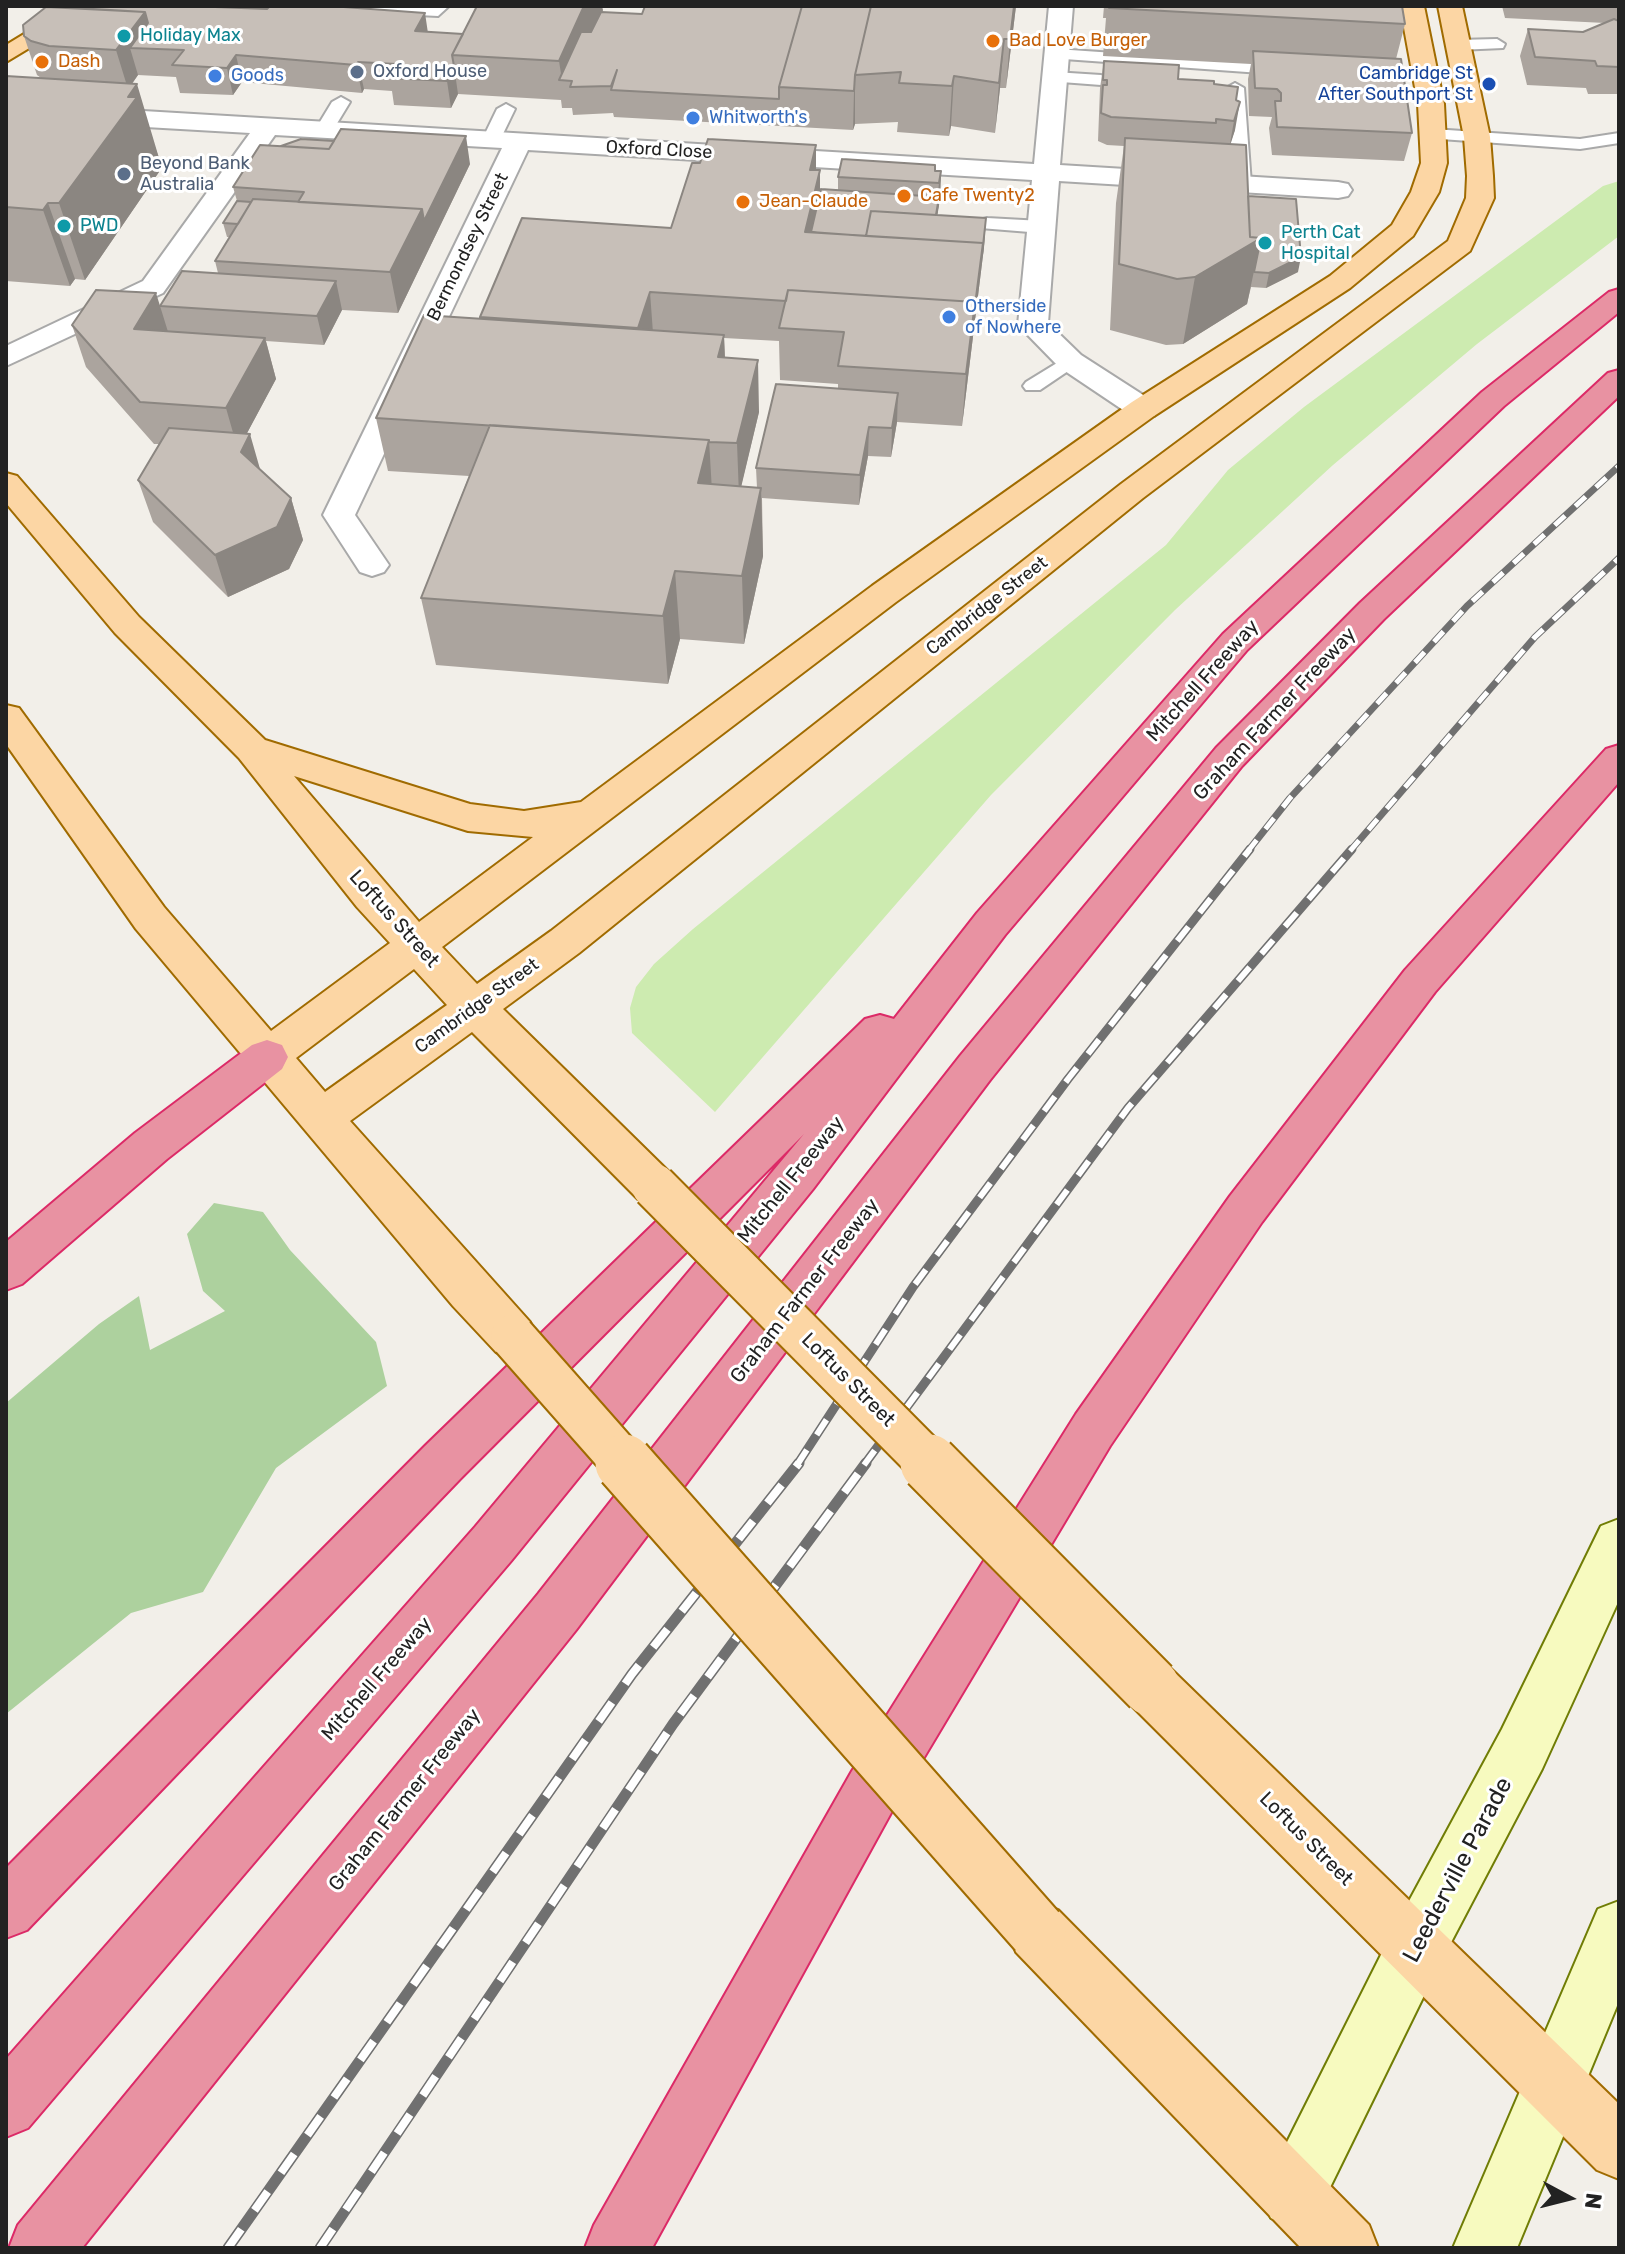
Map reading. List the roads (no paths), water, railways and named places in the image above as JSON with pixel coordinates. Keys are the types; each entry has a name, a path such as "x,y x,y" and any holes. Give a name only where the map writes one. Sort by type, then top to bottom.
{"highway":[{"name":"Mitchell Freeway","path":"6,2106 493,1544 797,1176 991,924 1235,642 1493,399 1619,298"},
{"name":"Graham Farmer Freeway","path":"41,2248 557,1612 975,1068 1229,757 1372,611 1619,379"},
{"path":"625,2238 872,1791 1093,1430 1246,1209 1420,981 1619,758"},
{"path":"6,1909 443,1462 991,924"},
{"path":"6,1270 151,1146 267,1057"}],"main road":[{"path":"6,30 46,6"},
{"path":"6,55 87,6"},
{"path":"267,1057 415,942 596,812 884,594 1143,409 1291,315 1403,230 1425,192 1434,163 1433,134 1412,6"},
{"name":"Cambridge Street","path":"321,1119 565,942 1155,473 1460,245 1480,198 1477,137 1450,6"},
{"name":"Loftus Street","path":"6,483 127,625 252,749 371,897 474,1007 1619,2148"},
{"path":"6,717 150,918 470,1292 1084,1983 1346,2248"},
{"path":"252,749 468,817 524,825 596,812"},
{"name":"Leederville Parade","path":"1293,2196 1416,1948 1522,1749 1619,1543"},
{"path":"1485,2248 1619,1930"}],"street":[{"path":"1061,6 1033,325 1070,361 1143,409"},
{"name":"Oxford Close","path":"6,96 76,115"},
{"name":"Oxford Close","path":"6,121 76,115 1338,190"},
{"path":"6,357 153,287 267,127"},
{"name":"Bermondsey Street","path":"372,565 339,515 505,140"},
{"path":"6,335 47,321 169,267"}],"lane":[{"path":"337,6 438,11 441,6"},
{"path":"1458,45 1497,44"},
{"path":"1055,65 1307,72"},
{"path":"1055,65 1101,80"},
{"path":"1235,88 1242,184"},
{"path":"324,130 341,102"},
{"path":"505,140 506,109"},
{"path":"1433,134 1580,144 1619,138"},
{"path":"987,224 1042,227"},
{"path":"1033,386 1070,361"}],"railway":[{"path":"1248,851 1290,798 1467,606 1619,466"},
{"path":"1350,851 1535,637 1619,558"},
{"path":"797,1465 913,1287 1068,1079 1250,849"},
{"path":"864,1465 1128,1108 1352,849"},
{"path":"228,2248 632,1674 799,1463"},
{"path":"320,2248 673,1724 866,1463"}],"place":[{"name":"Holiday Max","path":"124,36"},
{"name":"Bad Love Burger","path":"993,41"},
{"name":"Dash","path":"42,62"},
{"name":"Oxford House","path":"357,72"},
{"name":"Goods","path":"215,76"},
{"name":"Cambridge St After Southport St","path":"1489,84"},
{"name":"Whitworth's","path":"693,118"},
{"name":"Beyond Bank Australia","path":"124,174"},
{"name":"Cafe Twenty2","path":"904,196"},
{"name":"Jean-Claude","path":"743,202"},
{"name":"PWD","path":"64,226"},
{"name":"Perth Cat Hospital","path":"1265,243"},
{"name":"Otherside of Nowhere","path":"949,317"}]}
